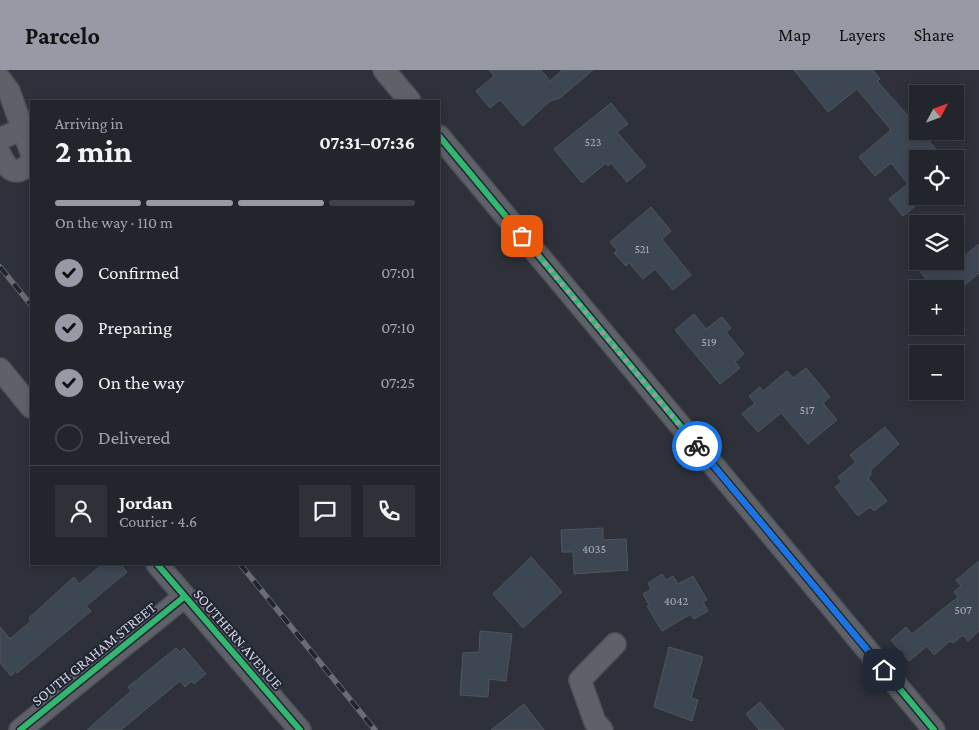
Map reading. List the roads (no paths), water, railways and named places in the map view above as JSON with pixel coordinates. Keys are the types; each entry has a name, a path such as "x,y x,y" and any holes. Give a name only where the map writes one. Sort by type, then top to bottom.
{"street":[{"path":"384,70 409,100"},
{"path":"0,79 9,91 30,149"},
{"path":"0,139 22,129"},
{"path":"440,137 934,730"},
{"path":"0,154 9,169 14,171 24,169 30,163"},
{"path":"0,369 30,407"},
{"name":"SOUTHERN AVENUE","path":"158,565 300,730"},
{"name":"SOUTH GRAHAM STREET","path":"20,730 184,597"},
{"path":"602,730 595,722 580,680 615,644"}],"railway":[{"path":"0,267 30,304"},
{"path":"241,565 375,730"}]}
